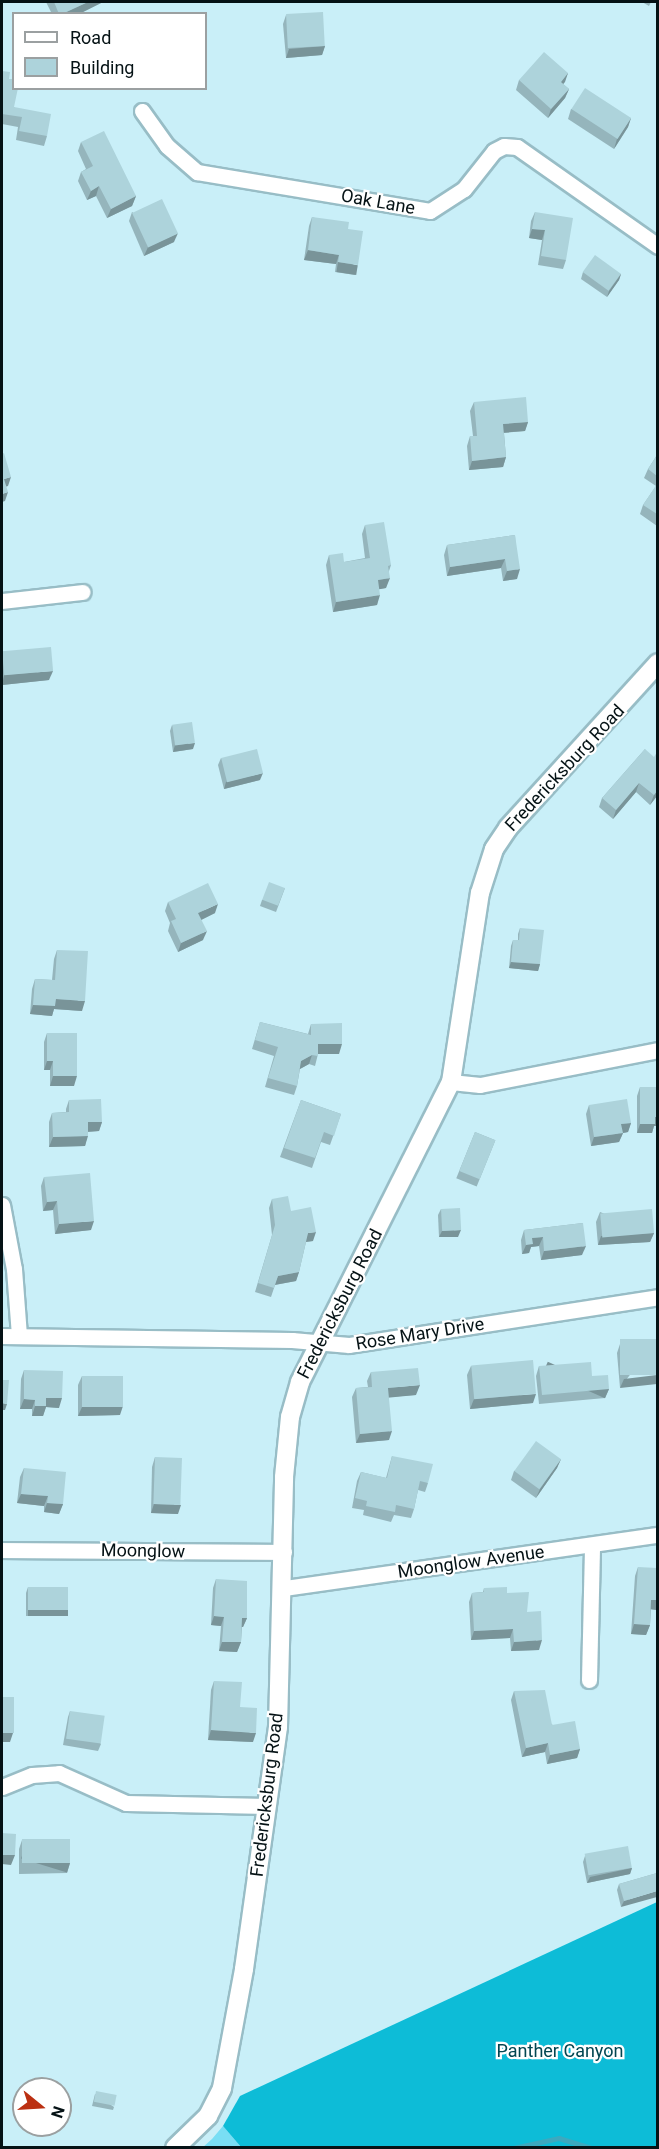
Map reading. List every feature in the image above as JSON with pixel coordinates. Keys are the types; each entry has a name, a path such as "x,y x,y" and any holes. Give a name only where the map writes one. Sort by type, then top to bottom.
{"street":[{"name":"Oak Lane","path":"142,111 167,146 197,172 430,211 464,189 494,151 504,146 517,147 657,246"},
{"path":"2,601 82,592"},
{"name":"Fredericksburg Road","path":"175,2148 208,2116 222,2088 244,1969 278,1727 284,1588 282,1498 290,1417 300,1382 318,1342 452,1082 480,893 494,849 508,828 657,663"},
{"path":"452,1082 480,1085 657,1050"},
{"path":"2,1205 14,1269 19,1336"},
{"name":"Rose Mary Drive","path":"2,1336 318,1342 349,1345 657,1297"},
{"name":"Moonglow Avenue","path":"284,1588 657,1535"},
{"path":"589,1680 592,1545"},
{"name":"Moonglow","path":"2,1550 284,1552"},
{"path":"2,1787 32,1775 59,1773 126,1803 267,1806"}],"shaded area":[{"path":"223,2126 241,2147 202,2148 212,2139"}],"green space":[{"name":"Panther Canyon","path":"657,1902 657,2147 241,2147 223,2126 240,2096"}],"building":[{"path":"54,2 88,2 66,12 58,12"},
{"path":"323,12 325,46 288,48 286,14"},
{"path":"544,52 568,73 561,82 569,89 551,109 519,80"},
{"path":"2,71 10,72 12,90 18,90 14,107 51,114 47,136 19,131 22,117 2,114"},
{"path":"585,88 631,118 618,139 571,109"},
{"path":"104,131 136,196 111,209 99,186 91,191 81,172 93,166 81,142"},
{"path":"162,199 178,233 148,247 132,213"},
{"path":"535,212 573,218 566,260 541,256 545,230 532,229"},
{"path":"312,217 349,222 348,229 363,231 358,265 338,262 339,255 308,250"},
{"path":"595,255 621,274 609,291 583,272"},
{"path":"526,397 528,422 503,424 506,457 472,461 470,436 477,436 474,402"},
{"path":"4,453 11,477 4,479 8,492 2,494 2,454"},
{"path":"657,455 657,476 648,469"},
{"path":"657,484 657,514 643,505"},
{"path":"384,522 391,565 388,566 390,578 378,580 380,595 336,602 329,555 343,553 344,562 370,558 365,525"},
{"path":"515,535 520,569 507,571 505,559 450,567 447,545"},
{"path":"51,647 53,671 4,675 2,651"},
{"path":"192,722 195,743 175,746 172,725"},
{"path":"257,749 263,773 227,782 221,758"},
{"path":"645,749 654,757 657,752 657,791 654,795 639,783 616,810 602,798"},
{"path":"269,882 285,888 278,906 262,900"},
{"path":"208,883 218,904 198,913 207,931 181,943 171,921 176,919 168,902"},
{"path":"520,928 544,930 540,964 511,962 513,940 519,940"},
{"path":"57,950 88,951 85,1001 56,999 55,1006 33,1005 35,979 55,980"},
{"path":"260,1022 311,1035 311,1024 342,1023 342,1044 318,1044 318,1056 312,1055 301,1061 297,1086 268,1078 278,1047 255,1040"},
{"path":"47,1033 77,1033 77,1076 53,1076 53,1061 47,1061"},
{"path":"640,1087 657,1087 655,1124 640,1124"},
{"path":"101,1099 102,1122 88,1122 88,1136 53,1137 52,1113 69,1112 69,1100"},
{"path":"627,1099 631,1123 621,1124 623,1133 594,1137 589,1105"},
{"path":"301,1100 341,1114 334,1136 324,1132 315,1158 284,1148"},
{"path":"475,1132 495,1140 480,1179 459,1171"},
{"path":"90,1173 94,1221 59,1224 57,1201 47,1202 44,1177"},
{"path":"288,1196 291,1211 311,1207 316,1232 308,1233 299,1272 278,1276 274,1288 258,1283 275,1225 272,1199"},
{"path":"460,1208 461,1230 442,1231 441,1209"},
{"path":"652,1209 654,1233 602,1237 600,1214"},
{"path":"583,1223 586,1246 544,1251 543,1237 532,1238 533,1244 526,1245 524,1230"},
{"path":"620,1339 657,1339 657,1375 620,1375"},
{"path":"533,1360 536,1394 474,1399 471,1365"},
{"path":"591,1362 592,1376 608,1375 609,1389 542,1395 539,1366"},
{"path":"418,1368 420,1385 388,1388 392,1431 360,1434 356,1388 372,1387 371,1372"},
{"path":"24,1370 63,1371 62,1398 46,1398 46,1406 35,1406 35,1400 24,1399"},
{"path":"82,1376 123,1376 123,1407 82,1407"},
{"path":"2,1380 9,1380 7,1404 2,1403"},
{"path":"536,1441 561,1459 539,1489 514,1471"},
{"path":"392,1456 433,1464 428,1483 420,1481 414,1509 396,1505 395,1512 366,1506 367,1501 355,1498 361,1472 387,1478"},
{"path":"155,1457 182,1458 180,1505 153,1504"},
{"path":"24,1468 66,1472 63,1504 47,1503 48,1496 21,1494"},
{"path":"638,1567 657,1568 657,1600 651,1600 650,1625 634,1624"},
{"path":"216,1579 247,1581 247,1618 242,1618 241,1642 222,1642 224,1617 214,1616"},
{"path":"28,1587 68,1587 68,1610 28,1610"},
{"path":"507,1587 507,1593 529,1592 527,1612 541,1611 542,1640 514,1642 513,1629 474,1631 472,1593 484,1592 484,1588"},
{"path":"214,1681 242,1682 240,1707 257,1708 256,1733 211,1730"},
{"path":"545,1690 552,1725 575,1721 580,1749 550,1755 548,1743 526,1748 514,1691"},
{"path":"2,1697 14,1697 14,1733 2,1733"},
{"path":"70,1711 105,1716 101,1744 66,1739"},
{"path":"2,1833 16,1834 15,1855 2,1855"},
{"path":"22,1839 70,1839 70,1863 22,1863"},
{"path":"628,1846 632,1868 588,1875 585,1854"},
{"path":"657,1873 657,1891 624,1901 619,1884"},
{"path":"96,2091 117,2095 115,2106 94,2102"}],"waterway":[{"path":"514,2148 559,2138 592,2148"}]}
